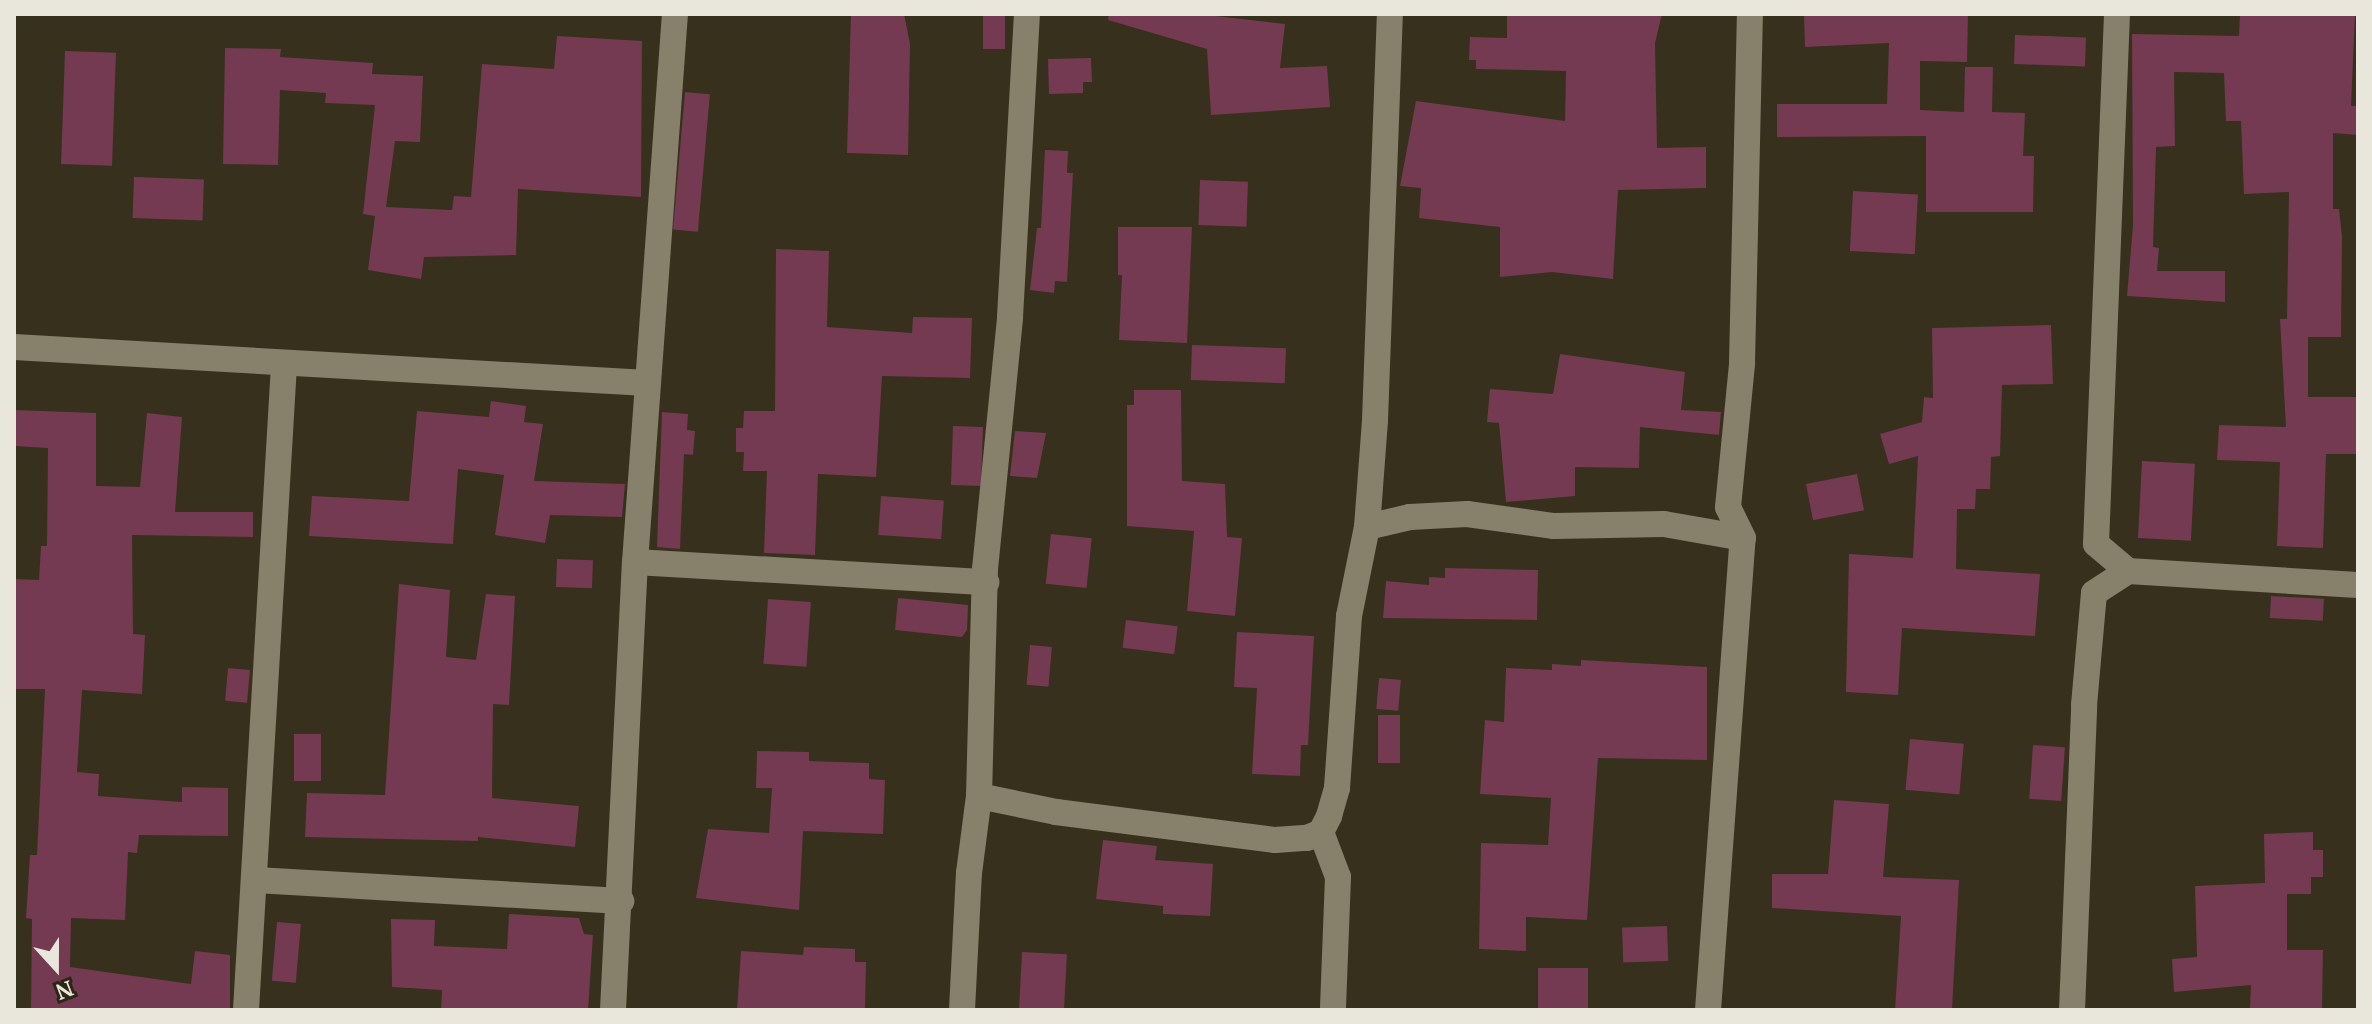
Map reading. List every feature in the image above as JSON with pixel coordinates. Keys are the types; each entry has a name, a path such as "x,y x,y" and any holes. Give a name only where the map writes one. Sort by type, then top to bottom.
{"street":[{"path":"613,1010 621,901 635,562 675,14"},
{"path":"962,1010 979,796 986,582 1010,317 1027,14"},
{"path":"1333,1010 1338,877 1321,832 1337,788 1349,616 1367,527 1390,14"},
{"path":"1708,1010 1743,538 1728,507 1742,363 1750,14"},
{"path":"2072,1010 2084,705 2094,593 2117,14"},
{"path":"14,347 647,383"},
{"path":"246,1010 284,364"},
{"path":"1367,527 1410,517 1467,514 1554,526 1664,524 1743,538"},
{"path":"2096,544 2128,571"},
{"path":"635,562 986,582"},
{"path":"2094,593 2128,571 2358,585"},
{"path":"979,796 1056,812 1275,840 1321,832"},
{"path":"256,880 621,901"}],"building":[{"path":"851,14 904,14 910,44 908,155 847,153"},
{"path":"983,14 1005,14 1005,49 983,49"},
{"path":"1109,14 1198,14 1285,24 1280,68 1327,66 1330,107 1211,115 1207,49 1108,20"},
{"path":"1507,14 1662,14 1655,43 1657,148 1706,147 1706,188 1618,190 1613,279 1552,272 1500,277 1500,227 1419,218 1421,188 1400,186 1416,101 1565,121 1566,71 1476,69 1476,60 1469,60 1470,37 1507,38"},
{"path":"1804,14 1968,14 1967,62 1920,61 1920,110 1964,112 1965,67 1993,67 1992,112 2025,113 2023,156 2034,156 2033,212 1926,212 1926,136 1777,137 1777,104 1887,104 1889,43 1805,47"},
{"path":"2240,14 2355,15 2351,106 2358,106 2358,135 2333,133 2333,209 2339,209 2342,236 2341,337 2308,337 2308,397 2357,397 2358,454 2326,454 2323,548 2277,546 2280,462 2217,460 2219,425 2286,427 2280,319 2287,319 2289,192 2244,194 2241,121 2226,121 2224,73 2174,72 2175,146 2156,147 2153,247 2159,248 2157,271 2225,271 2225,302 2127,296 2133,226 2132,34 2239,36"},
{"path":"2015,35 2086,37 2085,66 2014,64"},
{"path":"557,36 642,41 641,197 518,189 516,255 424,257 421,279 368,270 375,216 363,214 375,105 325,103 326,93 280,90 278,165 223,164 225,48 281,49 280,57 373,63 372,74 423,76 420,142 395,141 386,207 452,210 454,196 471,197 482,64 554,69"},
{"path":"65,51 116,53 112,166 61,164"},
{"path":"1091,58 1092,82 1083,82 1083,93 1049,94 1048,59"},
{"path":"685,92 710,94 698,232 673,229"},
{"path":"1045,150 1068,151 1067,173 1073,173 1067,282 1055,281 1054,293 1030,290 1037,228 1041,228"},
{"path":"134,177 204,179 203,220 133,218"},
{"path":"1200,180 1248,182 1246,227 1198,225"},
{"path":"1853,191 1918,194 1915,254 1850,251"},
{"path":"1118,227 1192,227 1187,343 1119,340 1122,275 1118,275"},
{"path":"776,249 829,251 827,327 912,333 913,317 972,318 970,378 882,376 876,477 818,474 815,555 764,553 767,471 743,471 744,452 736,452 736,428 743,428 744,411 775,411"},
{"path":"2051,325 2053,384 2002,385 2000,456 1991,457 1990,489 1976,489 1975,509 1957,509 1956,569 2040,574 2035,636 1902,628 1898,695 1846,692 1849,554 1913,558 1918,456 1889,464 1880,434 1922,422 1924,397 1933,398 1932,328"},
{"path":"1192,345 1286,348 1285,383 1191,380"},
{"path":"1560,354 1685,372 1681,410 1721,412 1719,435 1640,427 1639,468 1575,467 1575,496 1506,502 1499,423 1487,422 1490,389 1553,394"},
{"path":"1134,390 1181,390 1182,481 1225,484 1227,537 1242,538 1235,616 1187,611 1194,531 1127,526 1127,405 1134,405"},
{"path":"491,401 526,406 524,422 543,424 534,481 625,484 622,517 550,515 545,543 495,535 504,475 458,469 453,544 309,536 312,496 409,501 417,411 489,417"},
{"path":"14,410 96,413 96,486 140,487 147,413 182,417 175,512 253,512 253,537 132,535 133,634 145,635 142,694 82,690 77,772 99,774 98,796 182,802 182,787 228,788 228,836 139,835 137,853 128,852 125,920 71,918 70,967 191,984 195,951 230,955 230,1010 31,1010 32,919 26,918 30,855 37,855 45,689 14,689 14,579 39,580 41,546 47,546 48,448 14,446"},
{"path":"662,412 688,414 687,430 695,431 693,455 684,454 680,549 657,547"},
{"path":"953,426 983,427 981,486 951,485"},
{"path":"1015,431 1046,433 1037,478 1010,476"},
{"path":"2142,461 2195,464 2191,541 2138,538"},
{"path":"1857,474 1864,510 1813,520 1806,484"},
{"path":"881,496 944,500 941,539 878,535"},
{"path":"1051,534 1092,538 1087,588 1046,584"},
{"path":"557,559 593,560 592,588 556,587"},
{"path":"1445,568 1538,570 1537,620 1383,618 1386,581 1429,585 1429,577 1445,578"},
{"path":"399,584 450,590 446,657 476,660 486,594 515,596 509,705 493,704 492,798 579,806 575,847 478,837 478,841 305,837 307,793 385,795"},
{"path":"2271,596 2324,599 2323,621 2270,618"},
{"path":"898,598 968,605 967,630 962,637 895,630"},
{"path":"768,599 811,602 806,667 763,664"},
{"path":"1126,620 1178,626 1174,654 1123,648"},
{"path":"1237,632 1314,636 1308,745 1301,745 1300,776 1252,774 1257,688 1234,687"},
{"path":"1030,645 1052,647 1048,687 1027,685"},
{"path":"1581,660 1707,667 1707,760 1598,758 1587,920 1526,917 1526,951 1479,949 1481,843 1548,845 1551,798 1480,794 1485,720 1504,722 1506,668 1552,670 1552,664 1581,666"},
{"path":"228,668 250,670 247,703 225,701"},
{"path":"1379,678 1401,680 1398,711 1376,709"},
{"path":"1378,715 1400,715 1400,763 1378,763"},
{"path":"294,734 321,734 321,781 294,781"},
{"path":"1910,739 1964,744 1959,795 1906,790"},
{"path":"2033,745 2065,747 2061,801 2029,799"},
{"path":"757,751 809,752 809,761 869,763 869,779 885,780 883,834 803,831 799,910 696,898 708,829 769,833 772,788 756,788"},
{"path":"1834,800 1889,804 1883,877 1959,880 1952,1010 1895,1010 1901,916 1772,908 1772,874 1828,874"},
{"path":"2313,832 2313,850 2323,850 2323,877 2311,877 2311,894 2287,894 2287,950 2323,950 2322,1010 2250,1008 2251,985 2174,992 2172,959 2197,957 2195,886 2265,883 2264,834"},
{"path":"1103,840 1157,846 1155,860 1213,864 1210,916 1163,914 1163,906 1096,899"},
{"path":"509,914 579,918 584,934 593,935 588,1010 441,1010 442,990 392,987 391,919 435,920 434,946 507,949"},
{"path":"277,922 301,924 296,983 272,981"},
{"path":"1667,926 1668,961 1623,963 1622,928"},
{"path":"804,947 855,949 855,962 866,962 865,1010 737,1010 741,951 803,955"},
{"path":"1022,952 1067,954 1064,1010 1019,1010"},
{"path":"1538,968 1588,968 1588,1010 1538,1010"}]}
